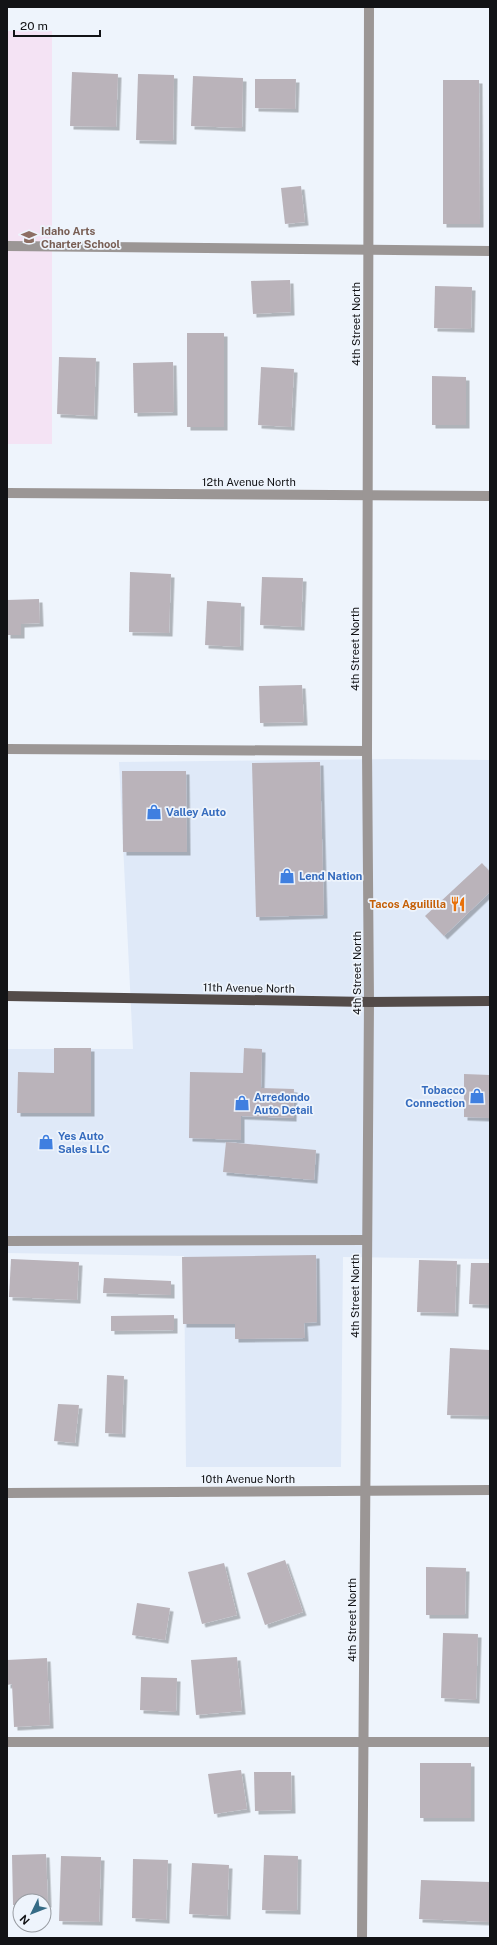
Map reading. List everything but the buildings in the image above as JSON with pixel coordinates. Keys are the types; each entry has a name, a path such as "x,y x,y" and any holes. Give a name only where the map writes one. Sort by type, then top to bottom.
{"main road":[{"name":"11th Avenue North","path":"7,996 369,1002 490,1001"}],"street":[{"name":"4th Street North","path":"362,1938 369,1002 367,751 369,7"},
{"path":"7,246 490,251"},
{"name":"12th Avenue North","path":"7,492 490,496"},
{"path":"7,749 367,751"},
{"path":"7,1241 367,1240"},
{"name":"10th Avenue North","path":"7,1493 490,1490"},
{"path":"7,1742 490,1742"}],"shaded area":[{"name":"Idaho Arts Charter School","path":"7,31 52,31 52,444 7,444"},
{"path":"396,759 490,760 490,1259 343,1257 341,1467 186,1467 184,1256 7,1253 7,1049 133,1049 119,762"}],"place":[{"name":"Idaho Arts Charter School","path":"29,237"},
{"name":"Valley Auto","path":"154,812"},
{"name":"Lend Nation","path":"287,876"},
{"name":"Tacos Aguililla","path":"458,904"},
{"name":"Tobacco Connection","path":"477,1096"},
{"name":"Arredondo Auto Detail","path":"242,1103"},
{"name":"Yes Auto Sales LLC","path":"46,1142"}]}
